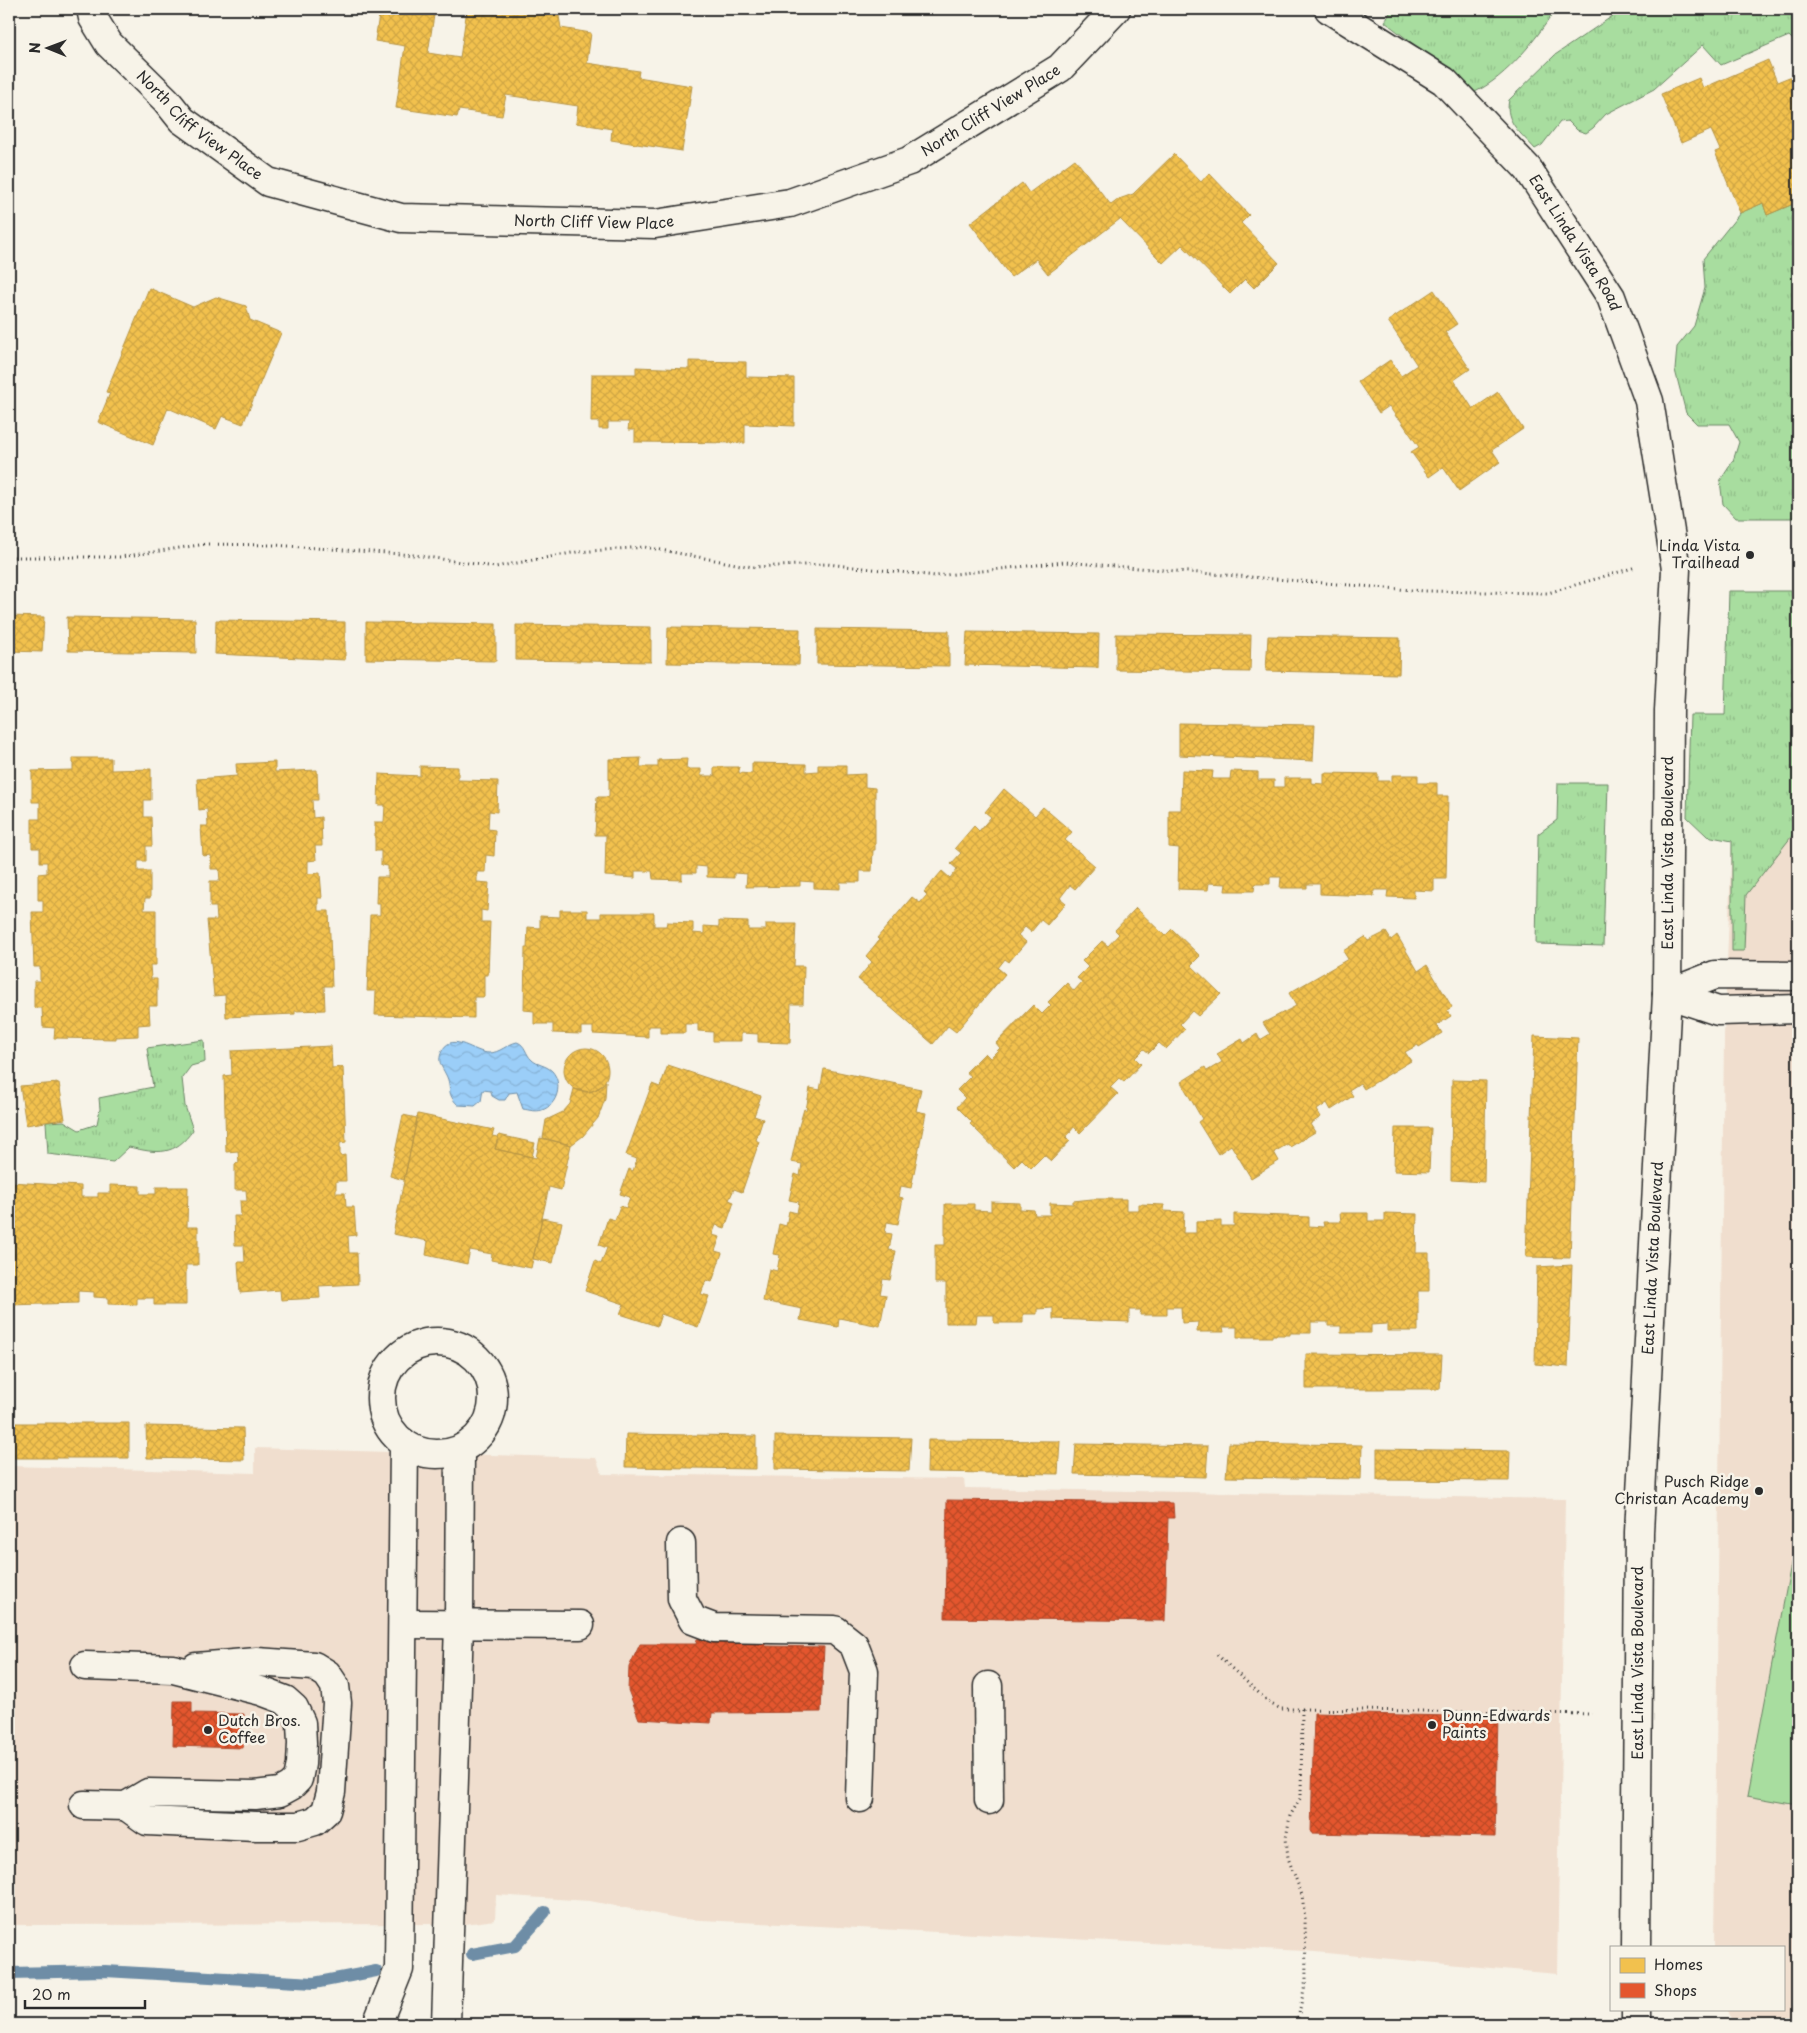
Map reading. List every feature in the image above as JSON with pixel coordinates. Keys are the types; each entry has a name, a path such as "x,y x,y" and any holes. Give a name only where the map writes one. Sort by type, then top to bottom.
{"street":[{"name":"North Cliff View Place","path":"91,9 109,44 166,100 182,120 268,182 401,218 655,224 790,204 909,161 1060,68 1116,9"},
{"name":"East Linda Vista Road","path":"1329,9 1444,81 1528,169 1611,297 1649,401 1676,569"},
{"name":"East Linda Vista Boulevard","path":"1636,1946 1639,1532 1667,994 1669,711 1676,569"},
{"path":"1667,994 1715,975 1798,976"},
{"path":"1667,994 1718,1011 1798,1009"},
{"path":"429,1343 447,1343 465,1350 480,1362 489,1378 493,1396 491,1413 484,1428 474,1440 460,1450 445,1454 431,1454 416,1450 404,1443 390,1429 383,1412 381,1393 386,1375 396,1360 411,1349 429,1343"},
{"path":"376,2024 399,1969 404,1624 404,1443"},
{"path":"446,2024 459,1624 460,1450"},
{"path":"681,1543 682,1599 693,1620 714,1628 835,1630 854,1645 864,1671 860,1798"},
{"path":"404,1624 580,1625"},
{"path":"85,1666 173,1669 257,1662 314,1666 327,1674 335,1686 337,1703 331,1792 326,1811 315,1820 298,1826 147,1821 126,1806"},
{"path":"84,1805 126,1806 148,1793 255,1795 280,1792 291,1786 298,1779 301,1764 301,1722 294,1708 285,1700 261,1691 173,1669"},
{"path":"988,1686 989,1800"},
{"path":"1636,2010 1636,2024"}],"path":[{"path":"9,557 120,557 206,544 264,545 414,555 496,567 577,552 645,547 752,567 827,564 936,576 1064,562 1424,591 1548,593 1636,568"},
{"path":"1217,1656 1272,1704 1281,1708 1302,1710 1592,1714"},
{"path":"1297,2024 1306,1979 1305,1918 1302,1895 1288,1858 1286,1838 1290,1816 1300,1797 1302,1710"}],"shaded area":[{"name":"Pusch Ridge Christan Academy","path":"1798,745 1798,2024 1737,2024 1725,2010 1784,2010 1784,1946 1714,1946 1724,1036 1732,840"},
{"path":"255,1448 596,1458 602,1474 964,1479 965,1488 1565,1499 1557,1974 1304,1951 682,1919 590,1901 496,1895 495,1920 465,1924 9,1925 9,1466 255,1473"}],"green space":[{"path":"1392,9 1556,9 1540,32 1510,67 1475,92 1385,22"},
{"path":"1623,9 1798,9 1798,45 1789,36 1721,65 1703,45 1654,89 1606,114 1586,133 1577,130 1568,121 1560,122 1542,145 1535,149 1515,127 1509,115 1509,100 1555,55"},
{"path":"1798,202 1798,518 1736,518 1723,504 1720,481 1733,461 1739,442 1729,424 1697,424 1686,413 1675,370 1677,347 1694,326 1705,288 1703,259 1740,213 1763,203 1767,215"},
{"path":"1729,591 1798,591 1798,828 1746,895 1744,951 1732,951 1732,841 1707,836 1687,817 1690,715 1725,715"},
{"path":"1558,783 1608,783 1603,946 1536,944 1538,834 1557,820"},
{"path":"204,1040 205,1062 191,1066 182,1078 185,1106 193,1130 179,1145 172,1149 157,1152 129,1147 113,1162 48,1154 46,1122 64,1121 79,1130 97,1124 100,1109 99,1098 153,1087 147,1048"},
{"path":"1798,1527 1798,1805 1747,1796"}],"water":[{"path":"517,1042 522,1045 532,1060 550,1069 555,1076 558,1087 552,1103 540,1111 532,1111 523,1109 517,1092 509,1093 505,1100 499,1100 492,1096 491,1091 483,1090 481,1101 475,1106 458,1105 454,1101 440,1057 443,1049 448,1044 458,1043 489,1053 497,1052"}],"building: Homes":[{"path":"380,9 435,9 428,53 460,58 467,9 558,10 561,28 591,33 587,63 639,71 638,77 692,86 682,151 611,140 612,129 576,123 578,106 506,95 502,116 459,110 457,117 396,108 405,46 375,41"},
{"path":"1768,60 1777,82 1797,74 1798,78 1798,121 1795,122 1798,131 1798,202 1767,215 1763,203 1740,213 1715,152 1720,150 1711,130 1681,143 1661,94 1699,78 1703,88"},
{"path":"1174,154 1201,182 1209,173 1249,215 1241,223 1279,263 1254,288 1245,279 1230,294 1182,245 1163,263 1120,219 1048,274 1036,259 1011,277 970,223 1022,183 1029,193 1075,159 1111,205 1119,199 1133,194"},
{"path":"149,288 193,307 216,297 246,306 250,320 281,333 243,424 222,416 216,429 168,408 153,445 98,422 110,393 106,392"},
{"path":"1434,290 1457,324 1445,332 1470,369 1454,380 1473,409 1498,392 1523,429 1492,450 1500,462 1459,491 1443,467 1429,477 1411,452 1419,447 1399,418 1397,418 1389,406 1379,413 1358,382 1390,360 1401,376 1417,365 1388,321"},
{"path":"689,361 746,362 746,377 794,378 794,426 745,424 745,443 635,442 635,430 628,430 629,422 608,422 608,429 599,429 599,422 591,422 592,374 636,374 636,367 689,369"},
{"path":"9,616 44,617 42,652 9,651"},
{"path":"67,617 195,619 196,653 68,651"},
{"path":"216,620 345,622 345,660 215,654"},
{"path":"366,622 496,624 496,661 366,659"},
{"path":"516,625 651,627 651,662 516,660"},
{"path":"668,627 800,629 799,665 667,663"},
{"path":"817,629 949,631 949,666 817,664"},
{"path":"967,632 1099,634 1098,668 965,665"},
{"path":"1116,634 1251,635 1250,672 1116,670"},
{"path":"1268,636 1400,638 1399,674 1266,671"},
{"path":"1179,723 1315,725 1313,761 1179,755"},
{"path":"73,758 111,758 111,770 151,769 151,800 144,800 144,817 151,817 152,846 146,846 146,861 138,861 138,871 150,871 150,898 145,898 144,910 156,910 156,965 150,965 151,979 157,979 157,1006 149,1006 150,1024 138,1025 138,1036 116,1037 116,1039 54,1038 55,1028 43,1027 42,1008 34,1008 34,981 40,981 40,967 34,967 32,912 43,912 43,900 38,900 38,874 47,873 47,862 40,862 40,848 32,848 32,819 40,819 40,802 32,802 32,771 73,770"},
{"path":"641,758 640,767 658,767 658,760 687,759 686,769 701,769 701,776 714,776 714,767 739,767 739,773 752,774 752,763 806,764 806,772 818,771 818,765 846,765 846,775 865,774 865,787 875,788 875,850 873,850 872,871 860,871 860,882 840,882 840,889 814,888 814,882 800,881 800,886 746,887 747,874 734,873 734,878 707,877 707,867 696,866 696,873 682,873 682,880 653,879 652,871 635,871 635,878 605,876 606,835 595,835 597,797 609,797 609,759"},
{"path":"275,762 275,772 317,770 318,800 312,800 313,818 321,817 322,846 315,846 316,860 308,861 308,874 320,873 322,898 318,898 318,911 329,911 332,986 324,986 325,1010 295,1011 295,1014 226,1017 225,995 214,996 207,920 217,920 216,907 210,907 210,881 220,881 219,869 211,869 211,855 203,856 201,826 208,826 207,809 199,810 197,779 237,776 236,764"},
{"path":"420,766 458,767 458,780 498,781 497,812 489,811 488,829 495,830 494,856 486,855 485,872 477,872 477,882 489,883 487,911 481,910 481,922 490,922 488,975 484,975 484,997 474,997 474,1018 375,1015 376,991 367,991 370,915 380,915 380,903 376,903 377,877 388,877 388,866 381,865 381,851 375,851 375,822 384,822 385,805 378,805 379,774 420,776"},
{"path":"1182,770 1213,771 1212,779 1230,779 1231,771 1258,772 1258,780 1274,780 1274,787 1284,787 1284,778 1311,778 1311,783 1324,784 1324,773 1378,774 1378,781 1392,781 1392,775 1418,775 1418,783 1437,783 1437,796 1448,796 1446,879 1434,879 1434,891 1414,890 1414,898 1387,897 1388,890 1374,890 1374,896 1320,894 1320,884 1307,884 1307,888 1280,888 1281,877 1270,877 1270,884 1255,884 1254,891 1225,891 1226,884 1209,883 1208,890 1178,889 1179,848 1169,847 1169,810 1181,810"},
{"path":"1004,789 1035,816 1043,807 1072,832 1065,840 1095,866 1075,889 1070,885 1060,898 1066,903 1047,925 1041,920 1031,932 1025,927 1018,935 1026,942 1009,962 1005,959 998,968 1005,974 956,1032 948,1026 933,1044 858,979 872,962 866,956 879,940 877,938 912,897 920,903 927,895 924,892 942,871 950,878 957,869 951,864 961,853 955,848 974,826 979,831 991,817 985,812"},
{"path":"1136,908 1165,936 1172,929 1200,956 1191,965 1221,994 1198,1016 1192,1011 1180,1024 1185,1029 1166,1049 1159,1043 1149,1053 1144,1049 1135,1058 1141,1064 1124,1082 1119,1078 1110,1087 1118,1094 1080,1133 1074,1127 1066,1137 1070,1141 1051,1161 1044,1155 1031,1168 1022,1159 1014,1167 970,1124 972,1122 957,1107 965,1098 957,1090 971,1076 966,1072 985,1053 990,1058 1000,1048 996,1043 1033,1005 1042,1014 1051,1005 1048,1002 1067,983 1074,991 1082,982 1077,978 1088,967 1082,961 1102,941 1108,946 1119,934 1115,930"},
{"path":"560,910 587,910 587,918 601,918 601,913 654,913 654,926 666,926 667,922 693,923 693,933 704,934 704,926 719,927 719,921 748,922 748,930 766,930 766,924 796,924 794,966 804,966 803,1004 791,1004 790,1043 758,1042 758,1034 741,1033 741,1041 713,1041 713,1032 698,1031 698,1024 685,1024 685,1033 660,1033 660,1026 648,1026 648,1037 593,1034 593,1027 581,1027 581,1034 553,1033 553,1024 534,1024 534,1011 524,1010 525,948 527,948 528,927 540,928 540,916 560,917"},
{"path":"1386,932 1391,940 1397,935 1418,971 1427,965 1452,1007 1447,1010 1451,1016 1437,1025 1442,1033 1419,1047 1418,1045 1405,1052 1411,1061 1364,1089 1360,1083 1349,1090 1353,1096 1331,1110 1327,1103 1317,1110 1321,1117 1310,1124 1315,1132 1290,1147 1288,1144 1274,1152 1279,1161 1251,1178 1231,1145 1218,1154 1198,1122 1202,1119 1181,1082 1205,1067 1207,1071 1222,1062 1217,1054 1242,1039 1244,1043 1257,1034 1260,1040 1270,1034 1263,1023 1296,1006 1289,993 1348,959 1343,951 1365,937 1368,941"},
{"path":"1534,1036 1578,1038 1570,1258 1526,1257"},
{"path":"331,1046 332,1068 343,1067 346,1142 340,1143 340,1156 345,1155 346,1181 336,1181 336,1193 345,1193 346,1207 354,1207 356,1235 348,1236 349,1253 357,1253 358,1284 319,1286 320,1298 281,1300 280,1290 240,1293 238,1262 245,1262 244,1245 235,1245 234,1216 241,1216 240,1201 247,1201 246,1190 235,1190 235,1164 239,1163 238,1151 226,1152 224,1076 232,1075 231,1051"},
{"path":"586,1048 598,1052 604,1058 608,1070 604,1082 598,1088 586,1092 574,1088 568,1082 564,1070 568,1058 574,1052"},
{"path":"668,1065 761,1096 754,1116 763,1119 756,1140 759,1142 742,1192 734,1189 729,1200 734,1202 725,1228 716,1225 712,1235 720,1237 715,1251 722,1253 712,1282 706,1280 701,1294 709,1296 698,1327 661,1314 657,1326 620,1314 624,1304 585,1291 595,1261 601,1264 607,1248 599,1245 608,1218 615,1220 620,1206 626,1208 630,1197 620,1194 629,1169 633,1171 637,1159 626,1155 652,1084 660,1087"},
{"path":"824,1069 921,1089 916,1111 926,1113 911,1188 901,1186 899,1197 903,1198 898,1224 887,1222 885,1233 892,1234 889,1250 896,1251 890,1280 883,1279 880,1294 886,1295 880,1326 839,1318 838,1327 800,1320 802,1309 763,1301 769,1269 777,1271 780,1255 773,1254 779,1224 786,1226 789,1211 797,1213 799,1202 789,1200 795,1174 800,1176 802,1164 791,1162 799,1126 804,1109 806,1110 810,1088 820,1090"},
{"path":"1452,1080 1486,1081 1484,1182 1451,1180"},
{"path":"606,1081 605,1099 598,1118 583,1136 571,1145 543,1138 546,1120 563,1112 570,1104 574,1089 590,1092 602,1086"},
{"path":"59,1083 65,1119 26,1125 20,1086"},
{"path":"418,1114 494,1130 492,1136 498,1137 495,1149 536,1158 540,1138 571,1145 561,1190 549,1187 531,1268 491,1260 492,1254 470,1250 467,1264 426,1255 428,1241 393,1234"},
{"path":"403,1115 417,1118 404,1180 390,1176"},
{"path":"1395,1128 1431,1128 1429,1172 1394,1171"},
{"path":"499,1135 535,1143 532,1157 495,1149"},
{"path":"9,1182 81,1186 81,1197 98,1197 98,1193 110,1193 110,1185 140,1186 140,1194 156,1194 156,1187 188,1187 187,1227 198,1227 198,1265 186,1265 186,1305 154,1305 154,1298 137,1298 137,1305 108,1304 108,1298 94,1297 94,1292 78,1291 78,1303 9,1305"},
{"path":"1126,1199 1126,1210 1139,1210 1139,1204 1164,1205 1164,1211 1184,1212 1183,1233 1196,1233 1196,1222 1221,1221 1221,1226 1234,1226 1234,1214 1309,1217 1309,1226 1324,1227 1323,1222 1341,1222 1340,1213 1368,1213 1368,1221 1385,1221 1385,1213 1417,1214 1416,1253 1429,1253 1429,1291 1418,1291 1418,1331 1387,1331 1387,1324 1371,1325 1371,1333 1341,1333 1341,1326 1328,1326 1328,1322 1311,1322 1311,1333 1290,1333 1290,1335 1272,1335 1272,1337 1237,1337 1237,1327 1223,1327 1224,1332 1197,1332 1198,1322 1182,1323 1181,1307 1167,1307 1167,1315 1140,1315 1141,1310 1129,1310 1129,1322 1053,1319 1053,1308 1037,1309 1037,1314 1023,1314 1023,1323 994,1323 994,1315 977,1315 976,1323 946,1323 946,1283 935,1283 935,1245 945,1245 945,1204 974,1204 974,1210 991,1211 991,1202 1020,1203 1020,1209 1034,1210 1035,1215 1050,1215 1050,1203 1073,1204 1073,1201"},
{"path":"542,1218 562,1222 553,1263 533,1259"},
{"path":"1572,1265 1568,1367 1535,1364 1537,1267"},
{"path":"1306,1354 1442,1355 1440,1389 1306,1389"},
{"path":"9,1423 129,1423 129,1458 9,1458"},
{"path":"146,1426 243,1428 244,1460 147,1458"},
{"path":"626,1434 756,1436 756,1469 625,1467"},
{"path":"775,1436 911,1438 909,1471 775,1469"},
{"path":"928,1440 1060,1441 1058,1474 927,1472"},
{"path":"1229,1443 1362,1445 1361,1479 1226,1477"},
{"path":"1076,1444 1208,1446 1206,1477 1074,1474"},
{"path":"1377,1449 1510,1451 1509,1481 1377,1480"}],"building: Shops":[{"path":"947,1500 1173,1503 1174,1518 1168,1518 1165,1621 945,1618"},
{"path":"697,1639 765,1642 765,1646 824,1647 821,1712 712,1713 711,1723 639,1719 628,1690 629,1667 640,1644 696,1644"},
{"name":"Dutch Bros. Coffee","path":"174,1701 192,1701 192,1713 244,1714 243,1748 173,1746"},
{"path":"1314,1713 1498,1717 1495,1837 1311,1833"}],"waterway":[{"path":"472,1954 515,1946 545,1912"},
{"path":"9,1973 105,1971 314,1983 376,1971"}],"place":[{"name":"Linda Vista Trailhead","path":"1750,555"},
{"name":"Pusch Ridge Christan Academy","path":"1759,1491"},
{"name":"Dunn-Edwards Paints","path":"1432,1725"},
{"name":"Dutch Bros. Coffee","path":"208,1730"}]}
